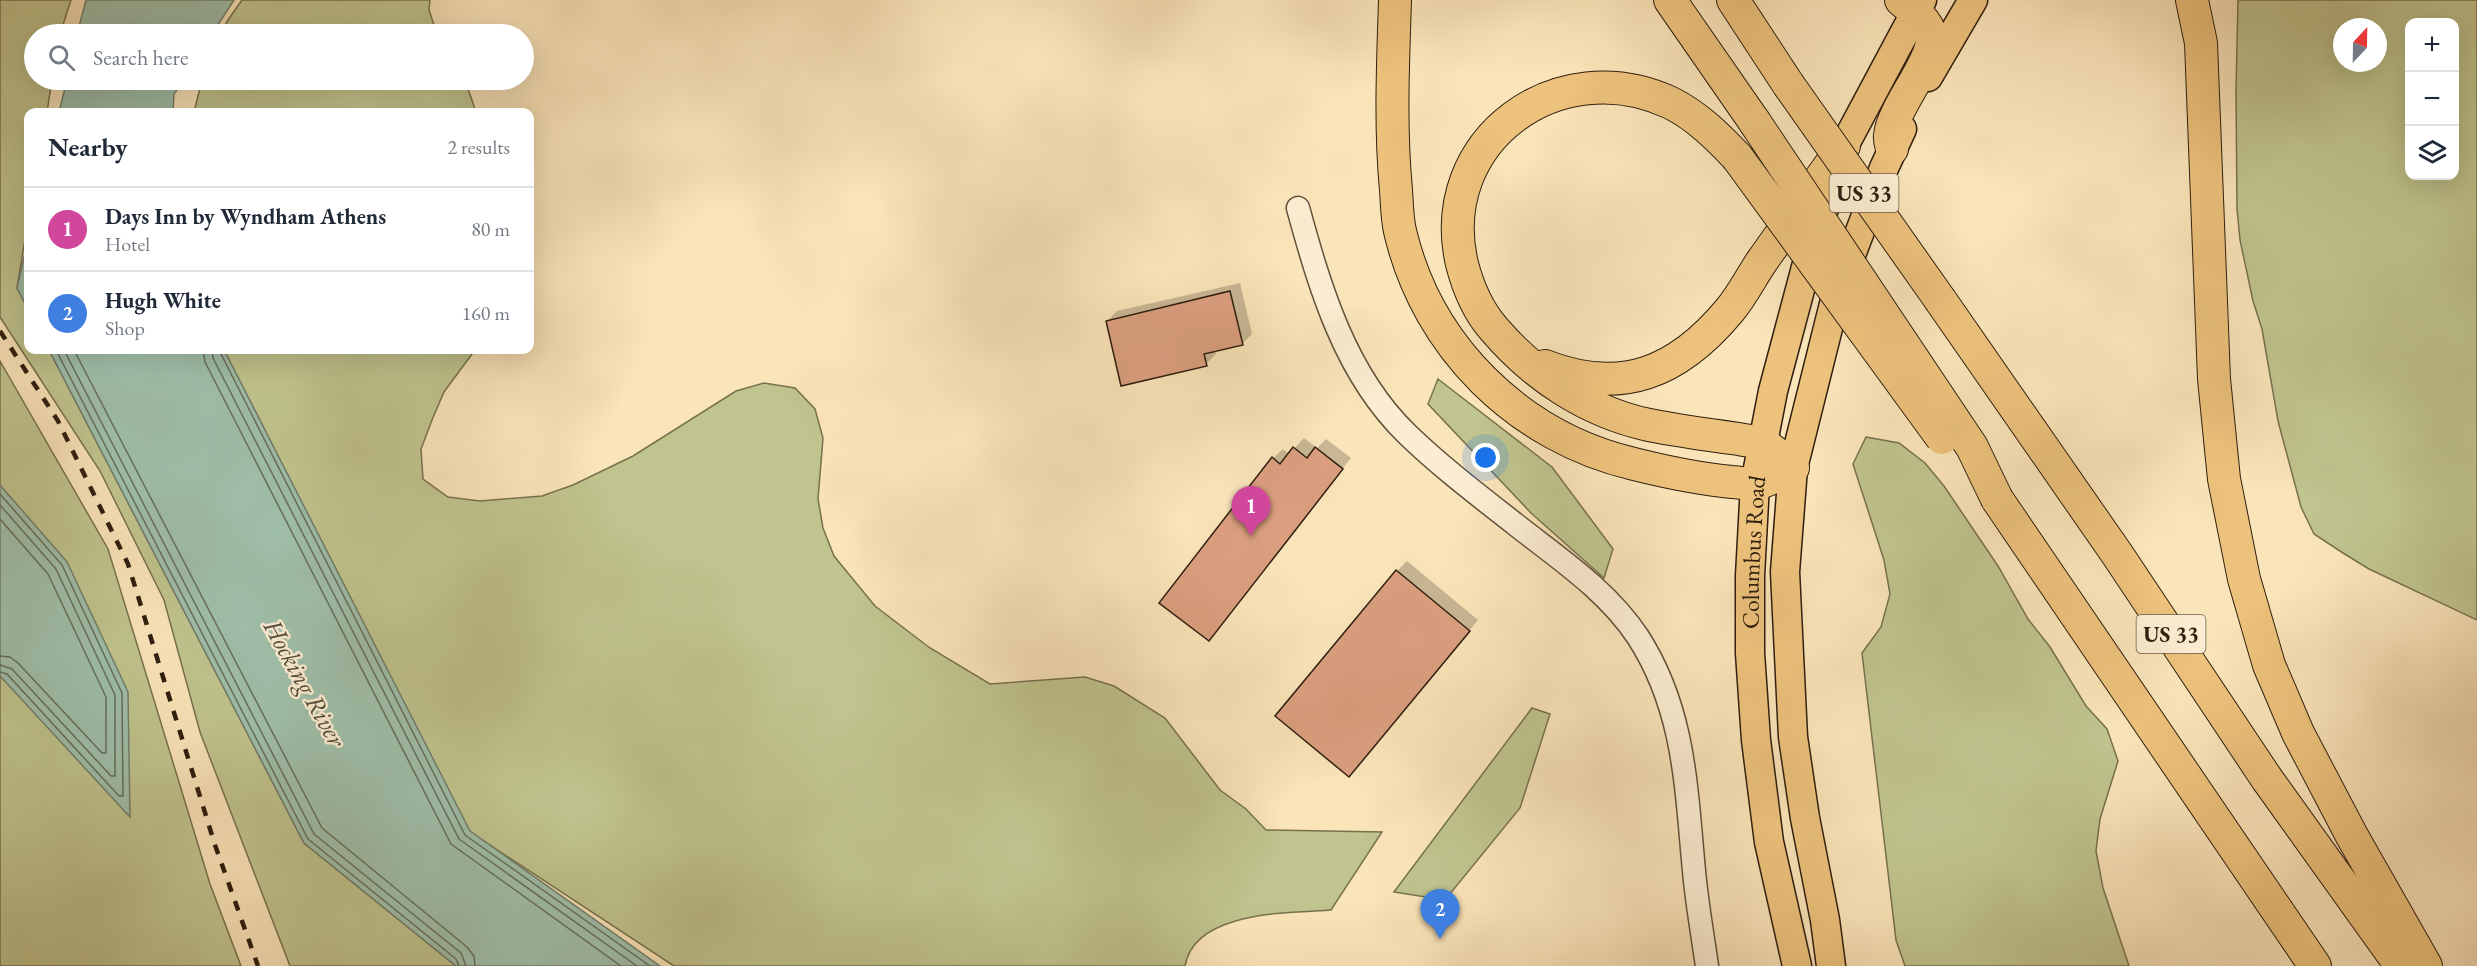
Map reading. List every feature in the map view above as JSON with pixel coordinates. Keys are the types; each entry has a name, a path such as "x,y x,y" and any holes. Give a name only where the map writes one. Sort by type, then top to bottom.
{"highway":[{"path":"1395,0 1393,157 1400,229 1420,289 1451,342 1469,367 1514,409 1550,432 1578,446 1651,468 1755,484 1793,468 1764,443 1649,425 1601,410 1558,386 1512,349 1487,320 1472,294 1459,251 1458,230 1462,198 1485,146 1507,121 1541,99 1586,88 1631,91 1671,103 1693,116 1737,157 1952,453 1996,499"},
{"name":"US 33","path":"1670,0 1754,121 1972,447 1996,499 2314,966"},
{"name":"US 33","path":"1733,0 1788,84 2117,554 2267,778 2401,966"},
{"path":"2192,0 2201,43 2214,379 2224,479 2244,579 2269,665 2298,733 2352,836 2426,966"},
{"path":"1892,149 1890,135 1904,100 1932,47 1930,31 1913,4"},
{"path":"1512,349 1567,374 1593,378 1635,377 1666,367 1703,338 1730,310 1844,146"}],"main road":[{"name":"Columbus Road","path":"1824,964 1825,920 1805,818 1793,737 1785,572 1793,468 1837,292 1892,149 1933,68 1973,0"},
{"name":"Columbus Road","path":"1797,966 1768,842 1756,740 1750,631 1755,484 1773,391 1794,310 1844,146 1913,4"}],"street":[{"path":"1298,208 1317,276 1333,320 1356,367 1389,414 1406,433 1463,483 1598,590 1637,636 1666,689 1679,738 1686,785 1695,883 1707,966"}],"green space":[{"path":"0,0 71,0 63,24 24,24 24,90 50,90 48,108 24,108 24,245 17,288 24,301 24,354 0,317"},
{"path":"242,0 430,0 429,10 434,24 226,24"},
{"path":"2238,0 2477,0 2477,620 2369,569 2314,534 2301,507 2278,421 2262,329 2253,301 2240,240 2237,209"},
{"path":"200,90 468,90 475,108 195,108"},
{"path":"24,354 51,354 304,843 456,966 290,966 200,732 164,600 100,471"},
{"path":"226,354 472,354 444,392 421,449 423,479 448,497 480,501 542,496 573,485 633,456 736,391 764,383 795,388 815,409 823,438 818,499 823,528 834,556 875,606 930,648 990,684 1085,677 1114,686 1165,718 1220,790 1246,809 1266,830 1382,832 1331,910 1245,918 1224,925 1206,934 1192,948 1185,966 674,966 470,832"},
{"path":"0,361 108,549 210,884 241,966 0,966"},
{"path":"1438,379 1552,467 1613,549 1604,578 1531,513 1428,404"},
{"path":"1866,437 1899,443 1925,463 1944,486 1998,566 2028,619 2050,647 2086,706 2107,729 2118,761 2100,819 2096,851 2103,888 2129,966 1905,966 1896,940 1862,653 1881,627 1890,594 1884,560 1853,464"},
{"path":"1532,708 1550,714 1520,808 1445,900 1394,892"}],"water":[{"path":"86,0 234,0 218,24 80,24"},
{"path":"64,90 177,90 174,94 173,108 60,108"},
{"path":"24,257 24,301 17,288"},
{"name":"Hocking River","path":"51,354 226,354 470,831 660,966 456,966 304,843"},
{"path":"0,485 67,562 128,692 130,817 0,676"}],"building":[{"path":"1230,291 1243,345 1204,354 1207,366 1121,386 1106,321"},
{"path":"1293,447 1307,458 1315,447 1343,469 1209,641 1159,603 1272,457 1280,464"},
{"path":"1396,570 1470,631 1349,777 1275,716"}],"railway":[{"path":"0,331 58,421 128,564 215,845 258,966"}],"place":[{"name":"Days Inn by Wyndham Athens","path":"1251,536"},
{"name":"Hugh White","path":"1440,939"}]}
